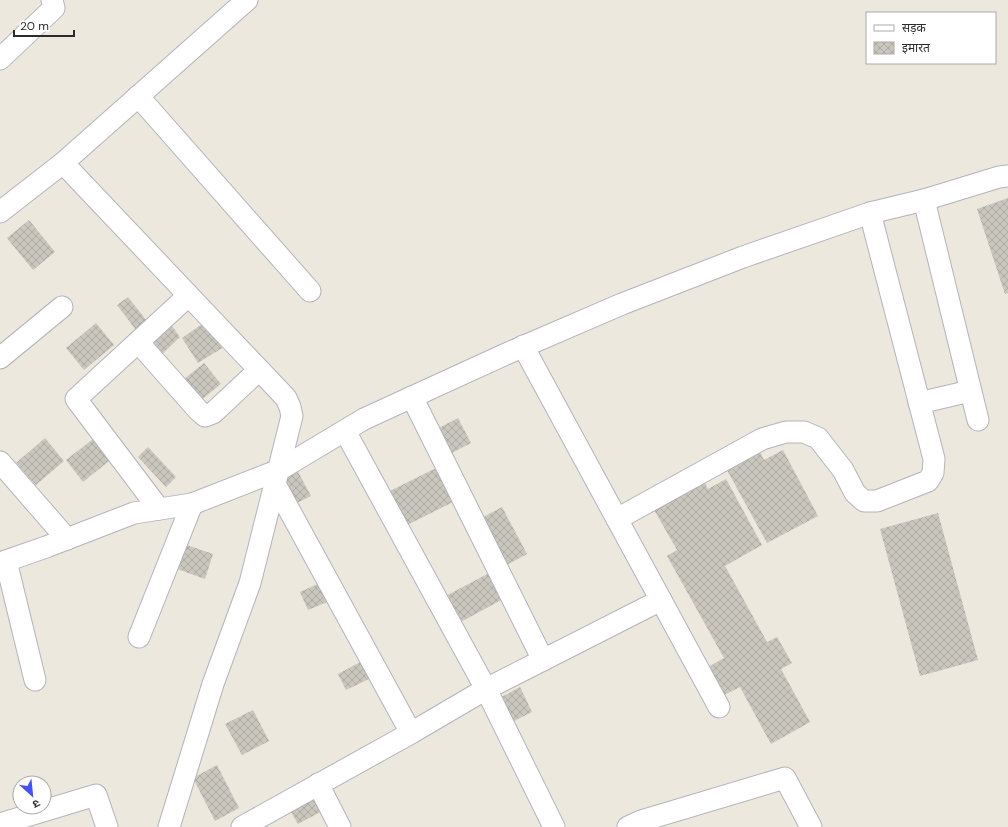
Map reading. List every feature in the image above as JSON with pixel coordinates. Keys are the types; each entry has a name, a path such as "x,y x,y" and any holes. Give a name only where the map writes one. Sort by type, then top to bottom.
{"street":[{"path":"0,59 54,8 52,0"},
{"path":"0,212 63,163 247,0"},
{"path":"138,96 310,291"},
{"path":"63,163 286,398 292,416 250,583 213,684 169,827"},
{"path":"35,680 3,562 134,513 192,504 277,477 364,419 523,346 622,304 743,257 870,213 924,200 999,177 1008,176"},
{"path":"924,200 978,420"},
{"path":"617,519 762,438 786,432 804,432 818,438 843,470 855,494 864,501 876,501 928,481 933,473 934,459 870,213"},
{"path":"159,509 76,399 188,296"},
{"path":"0,358 62,307"},
{"path":"138,342 205,416 213,413 259,370"},
{"path":"523,346 719,707"},
{"path":"920,403 970,391"},
{"path":"412,397 543,660"},
{"path":"345,431 486,689 554,827"},
{"path":"0,462 67,539"},
{"path":"277,477 411,733"},
{"path":"138,637 192,504"},
{"path":"242,827 411,733 486,689 661,600"},
{"path":"628,827 641,821 785,778 811,827"},
{"path":"318,784 340,827"},
{"path":"0,824 96,795 107,827"}],"building":[{"path":"1008,198 1008,293 1005,294 977,209"},
{"path":"29,220 55,252 33,270 7,238"},
{"path":"128,297 147,321 136,330 117,305"},
{"path":"205,322 222,348 198,363 182,338"},
{"path":"96,323 114,345 84,370 66,348"},
{"path":"172,326 180,337 158,358 148,345"},
{"path":"204,363 221,384 195,405 178,384"},
{"path":"458,418 471,443 446,456 433,431"},
{"path":"97,436 114,457 83,482 66,460"},
{"path":"45,438 64,461 36,485 16,463"},
{"path":"148,447 176,477 166,487 138,457"},
{"path":"783,450 818,516 767,543 727,470 760,452 764,460"},
{"path":"438,467 455,501 401,528 384,494"},
{"path":"296,468 311,496 297,503 283,475"},
{"path":"726,479 762,545 725,566 767,642 777,637 792,663 781,669 810,722 771,744 740,687 724,695 708,667 724,658 667,556 677,550 653,508 704,481 708,489"},
{"path":"502,507 527,554 501,568 476,521"},
{"path":"938,513 978,660 920,676 880,529"},
{"path":"178,542 213,554 205,579 169,566"},
{"path":"491,572 505,598 457,624 442,598"},
{"path":"324,581 332,600 308,610 300,592"},
{"path":"364,660 373,677 346,690 338,674"},
{"path":"520,687 532,712 506,725 494,701"},
{"path":"253,710 269,741 242,755 225,724"},
{"path":"217,765 239,808 215,821 193,778"},
{"path":"317,798 324,810 298,824 291,812"}]}
